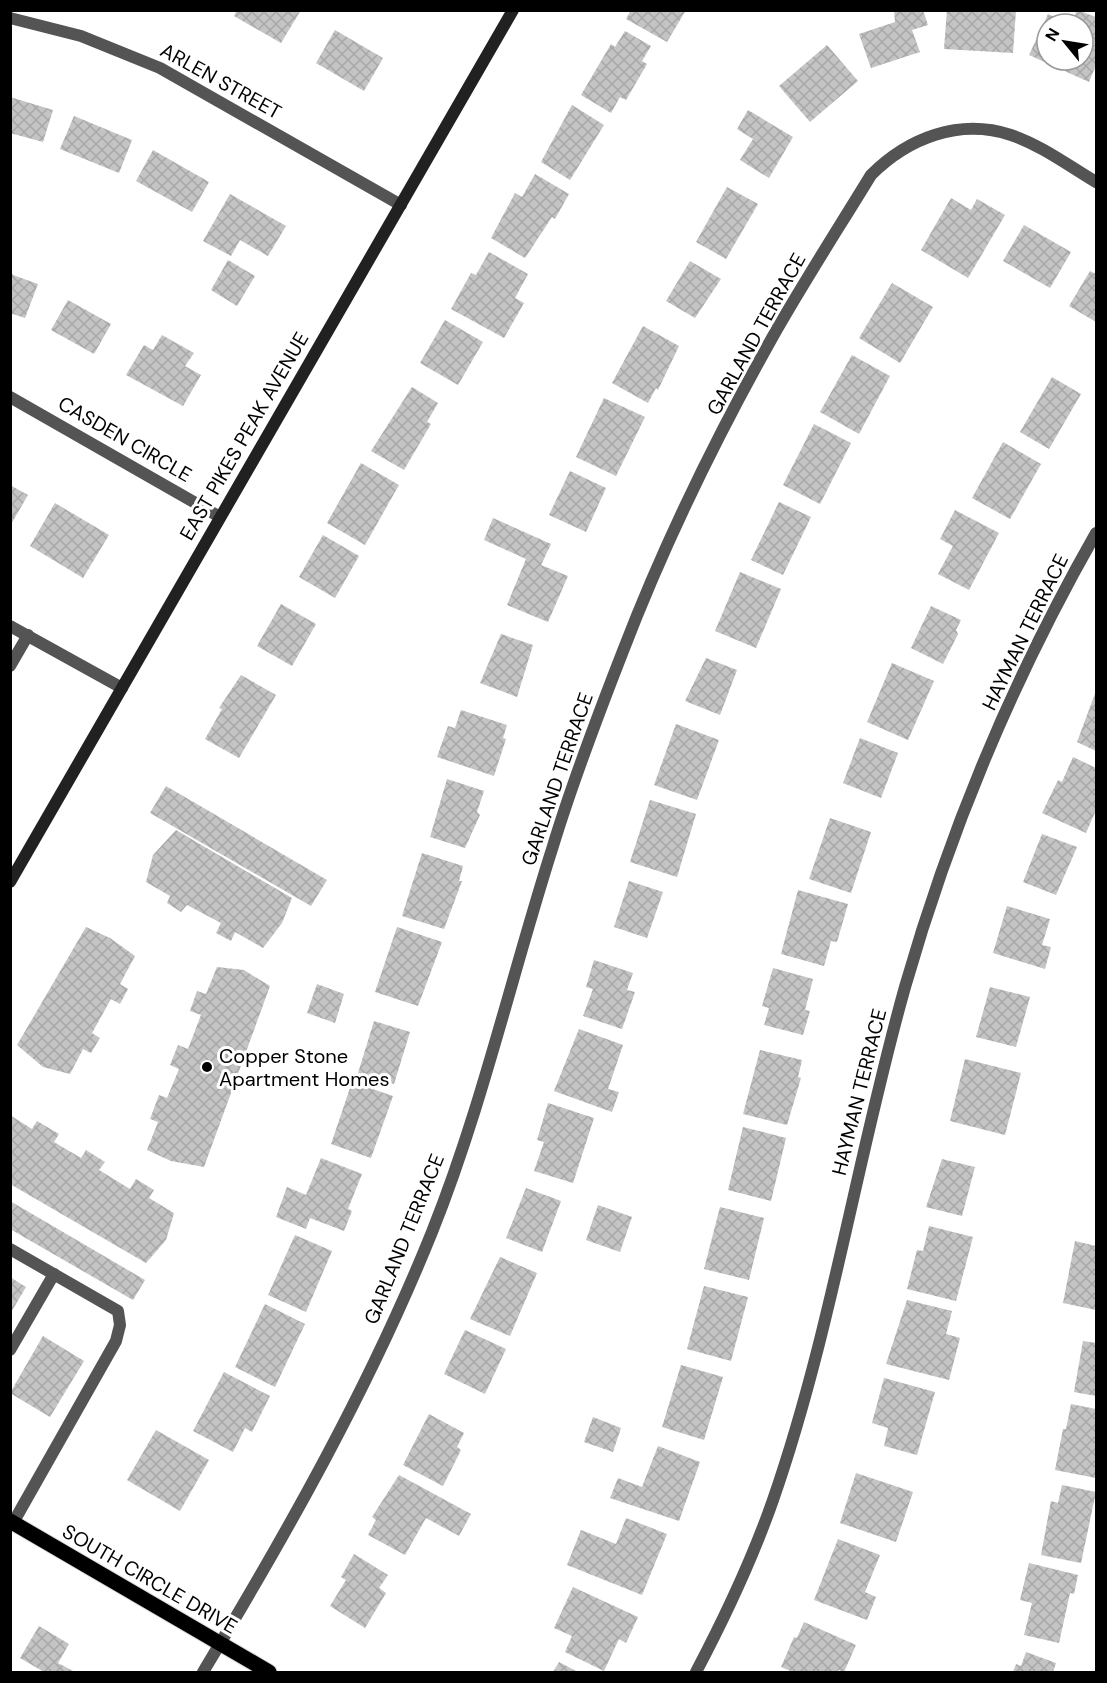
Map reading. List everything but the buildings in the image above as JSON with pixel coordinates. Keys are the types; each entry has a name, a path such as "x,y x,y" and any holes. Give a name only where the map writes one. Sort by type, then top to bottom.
{"main road":[{"name":"EAST PIKES PEAK AVENUE","path":"10,882 513,10"},
{"name":"SOUTH CIRCLE DRIVE","path":"12,1522 269,1672"}],"street":[{"name":"ARLEN STREET","path":"10,18 81,36 122,50 160,68 401,205"},
{"name":"GARLAND TERRACE","path":"203,1672 314,1482 367,1379 433,1230 500,1025 560,824 623,649 690,498 772,337 871,175 891,156 917,142 941,133 965,129 989,129 1012,135 1096,182"},
{"name":"CASDEN CIRCLE","path":"10,397 220,517"},
{"name":"HAYMAN TERRACE","path":"696,1672 751,1559 788,1454 821,1337 905,989 945,865 1028,661 1062,592 1096,533"},
{"path":"10,626 122,688"},
{"path":"10,666 28,635"},
{"path":"10,1249 118,1311 120,1325 116,1341 12,1522"},
{"path":"10,1350 54,1274"}],"place":[{"name":"Copper Stone Apartment Homes","path":"207,1067"}]}
